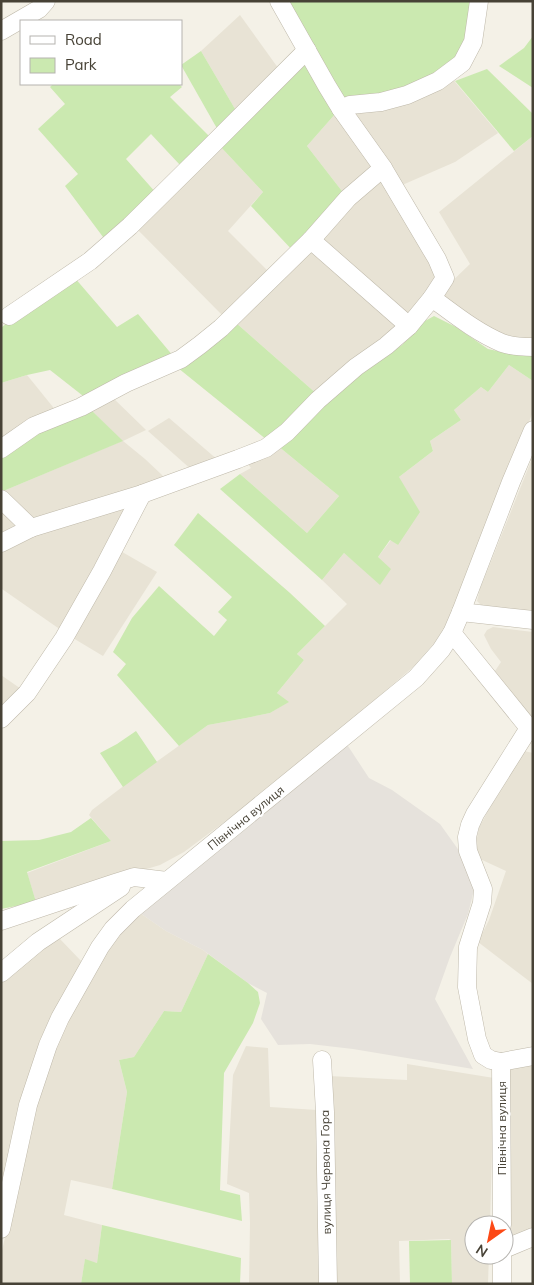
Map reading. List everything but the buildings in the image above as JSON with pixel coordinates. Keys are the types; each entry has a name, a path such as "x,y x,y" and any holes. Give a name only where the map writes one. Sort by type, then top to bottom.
{"street":[{"path":"1,31 39,9 46,1"},
{"path":"1,543 32,528 142,494 266,448 356,367 386,346 409,326 432,298 445,278 437,260 383,168 326,86 279,1"},
{"path":"341,109 350,105 381,102 407,95 438,81 462,63 473,42 479,1"},
{"path":"9,316 90,261 130,226 306,50"},
{"path":"1,448 34,426 80,407 126,383 181,359 200,346 311,240 348,198 383,168"},
{"path":"311,240 409,326"},
{"path":"432,298 472,326 503,343 533,347"},
{"name":"Північна вулиця","path":"1,1229 28,1105 48,1045 60,1018 100,946 133,909 416,678 441,650 452,633 461,612 533,430"},
{"path":"1,720 27,693 64,638 102,571 142,494"},
{"path":"1,499 32,528"},
{"path":"461,612 533,620"},
{"path":"452,633 529,728 475,814 467,837 468,851 484,889 482,903 468,947 467,987 476,1039 483,1055 491,1060 501,1062"},
{"path":"1,920 115,882 134,878 167,882"},
{"path":"1,973 38,942 134,878"},
{"name":"Північна вулиця","path":"502,1215 501,1062 533,1056"},
{"name":"вулиця Червона Гора","path":"322,1060 328,1284"},
{"path":"514,1245 533,1237"},
{"path":"502,1265 502,1284"}],"shaded area":[{"path":"240,15 281,72 238,114 201,51"},
{"path":"450,76 498,133 455,162 400,186 349,112"},
{"path":"336,113 376,168 345,195 307,146"},
{"path":"533,136 533,342 497,336 442,297 443,290 470,264 439,212"},
{"path":"218,144 263,192 228,231 269,272 225,318 134,226"},
{"path":"383,173 438,275 407,320 315,239"},
{"path":"310,245 399,326 318,395 235,322"},
{"path":"509,365 533,381 533,412 447,623 436,641 413,667 355,717 235,814 184,852 160,865 36,902 27,873 111,841 89,815 92,810 208,725 270,713 288,702 277,693 304,660 297,654 347,604 322,580 344,553 381,584 378,557 391,540 398,545 399,477 433,451 430,441 461,420 454,410 481,387 488,392"},
{"path":"27,375 57,412 1,446 1,383"},
{"path":"111,396 146,430 123,441 162,475 165,481 34,522 1,492 122,441 88,407"},
{"path":"169,418 219,461 193,471 148,431"},
{"path":"278,446 339,496 307,533 240,474 251,468 247,463"},
{"path":"533,456 533,615 486,610 477,601 480,589"},
{"path":"131,503 61,630 1,589 1,548 31,533"},
{"path":"1,508 20,526 1,537"},
{"path":"117,549 157,572 103,656 68,635"},
{"path":"493,627 533,632 533,719 493,674 501,662 491,649 484,635 487,630"},
{"path":"1,675 24,691 1,709"},
{"path":"346,743 369,778 392,790 440,824 465,859 474,890 468,914 435,999 473,1069 353,1049 310,1044 278,1045 261,1019 267,993 248,983 203,950 166,931 140,913"},
{"path":"524,751 533,753 533,984 478,942 489,920 506,871 480,859 474,852 479,828"},
{"path":"140,913 166,931 208,954 181,1012 164,1011 134,1057 119,1060 127,1092 112,1189 71,1180 64,1215 102,1225 97,1263 85,1260 81,1284 1,1284 1,1255 32,1119 57,1043 98,962 118,934"},
{"path":"59,938 82,962 50,1018 33,1062 1,1193 1,983 30,958"},
{"path":"246,1046 268,1048 270,1107 317,1110 320,1284 249,1284 249,1193 227,1184 233,1075"},
{"path":"533,1060 533,1227 514,1236 514,1215 505,1215 508,1068"},
{"path":"407,1064 494,1078 490,1215 464,1215 464,1265 489,1265 488,1283 452,1284 451,1240 449,1239 399,1241 400,1284 332,1284 329,1076 407,1080"}],"green space":[{"path":"284,1 474,1 472,16 459,60 396,95 342,100"},
{"path":"533,36 533,88 499,66 524,48"},
{"path":"201,51 238,114 219,132 182,67 182,64"},
{"path":"305,62 336,113 307,146 345,195 294,252 251,206 263,192 218,144"},
{"path":"487,69 533,114 533,136 514,151 455,81"},
{"path":"52,85 180,85 182,87 170,97 210,137 180,165 151,134 126,159 157,194 106,241 65,186 78,174 38,129 65,104 50,87"},
{"path":"74,277 117,327 138,314 174,357 87,399 50,370 1,383 1,327"},
{"path":"434,316 456,327 488,349 516,355 533,356 533,381 509,365 488,392 481,387 454,410 461,420 430,441 433,451 399,477 420,512 398,545 390,540 378,557 391,569 380,585 344,553 322,580 220,489 240,474 307,533 339,496 278,446 328,398 402,345 425,321"},
{"path":"235,322 318,395 267,440 178,368 208,350 223,337"},
{"path":"88,407 123,441 1,492 1,451"},
{"path":"198,513 325,626 297,654 304,660 277,693 289,702 270,713 208,725 179,746 117,675 126,664 113,652 132,618 159,586 214,636 227,620 218,612 232,597 174,545"},
{"path":"136,731 157,762 123,787 100,753"},
{"path":"91,818 111,841 27,872 36,902 1,909 1,841 39,840 71,832"},
{"path":"208,954 258,992 260,1003 253,1023 224,1073 220,1190 240,1195 242,1221 112,1189 127,1092 119,1060 134,1057 164,1011 181,1012"},
{"path":"102,1225 241,1258 240,1284 81,1284 85,1259 97,1263"},
{"path":"451,1240 452,1284 410,1284 409,1241"}]}
